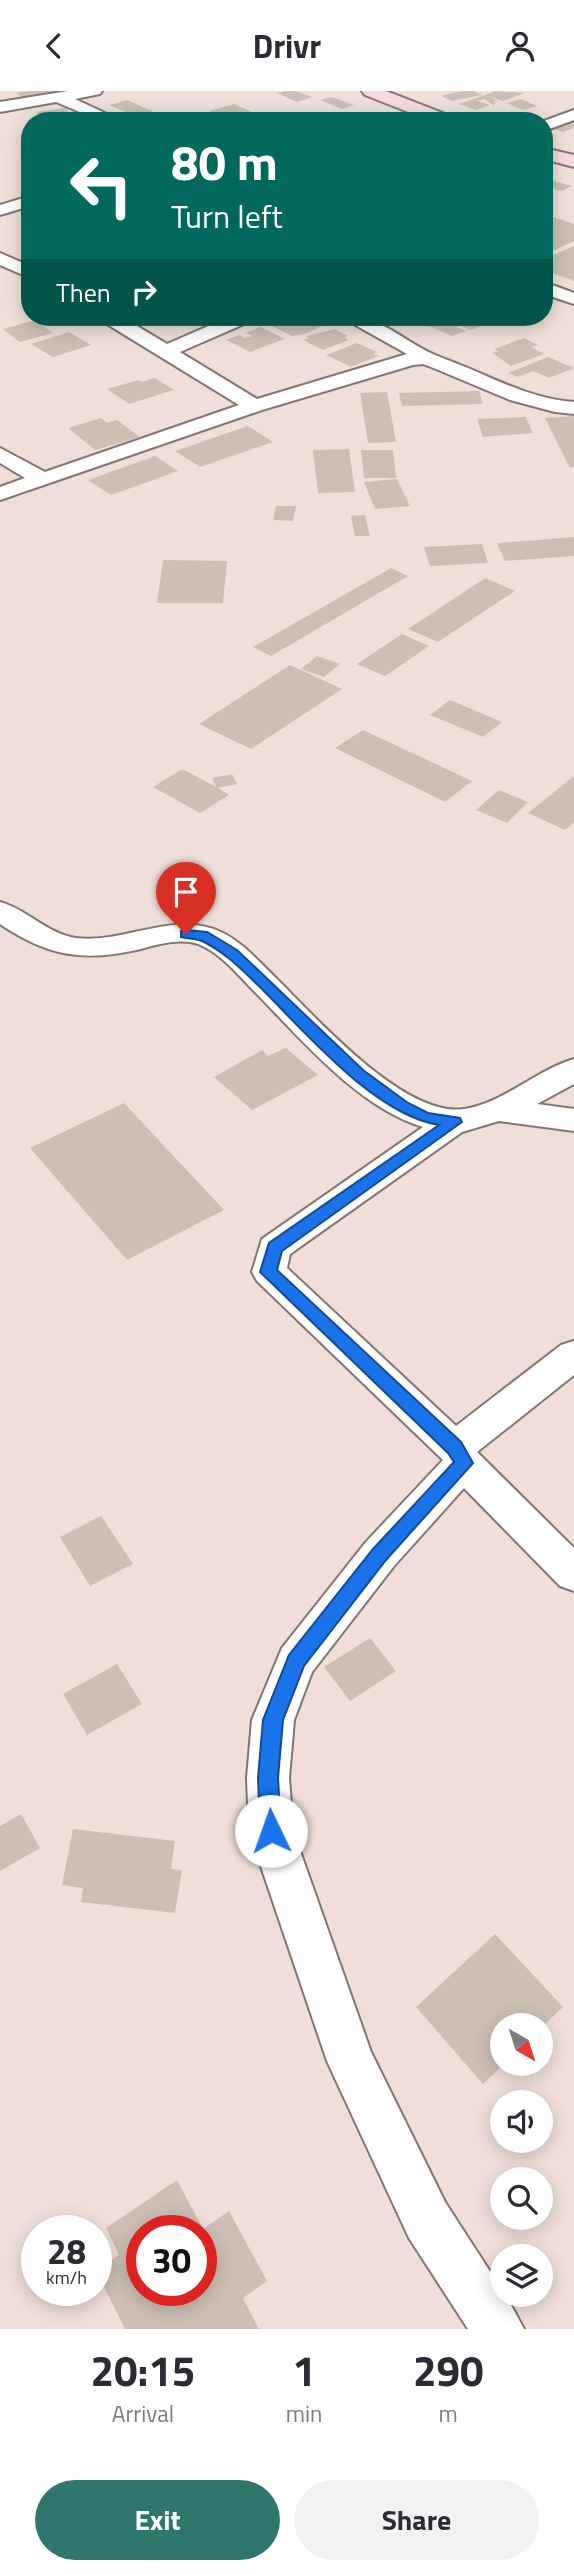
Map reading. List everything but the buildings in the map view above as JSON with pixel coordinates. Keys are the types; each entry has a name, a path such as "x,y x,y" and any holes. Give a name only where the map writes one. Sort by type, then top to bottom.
{"main road":[{"path":"371,91 424,112"},
{"path":"553,155 574,161"}],"street":[{"path":"0,107 95,91"},
{"path":"57,97 94,112"},
{"path":"553,123 574,115"},
{"path":"0,210 21,204"},
{"path":"0,258 21,268"},
{"path":"553,291 574,299"},
{"path":"124,326 255,406"},
{"path":"167,351 224,326"},
{"path":"370,326 390,335 425,358 508,392 546,405 574,408"},
{"path":"0,494 255,406 382,366 425,358"},
{"path":"0,454 42,479"},
{"path":"0,911 42,939 80,949 117,945 169,933 202,935 233,953 358,1074 402,1107 426,1118 454,1122"},
{"path":"574,1070 497,1110 454,1122 274,1248 268,1272 459,1455 574,1574"},
{"path":"497,1110 574,1120"},
{"path":"498,2329 427,2220 351,2061 271,1831 268,1778 273,1720 296,1661 459,1455 574,1355"}],"route":[{"path":"186,934 202,935 233,953 358,1074 402,1107 426,1118 454,1122 274,1248 268,1272 455,1448 464,1463 380,1555 296,1661 283,1688 273,1720 268,1778 271,1831"}]}
